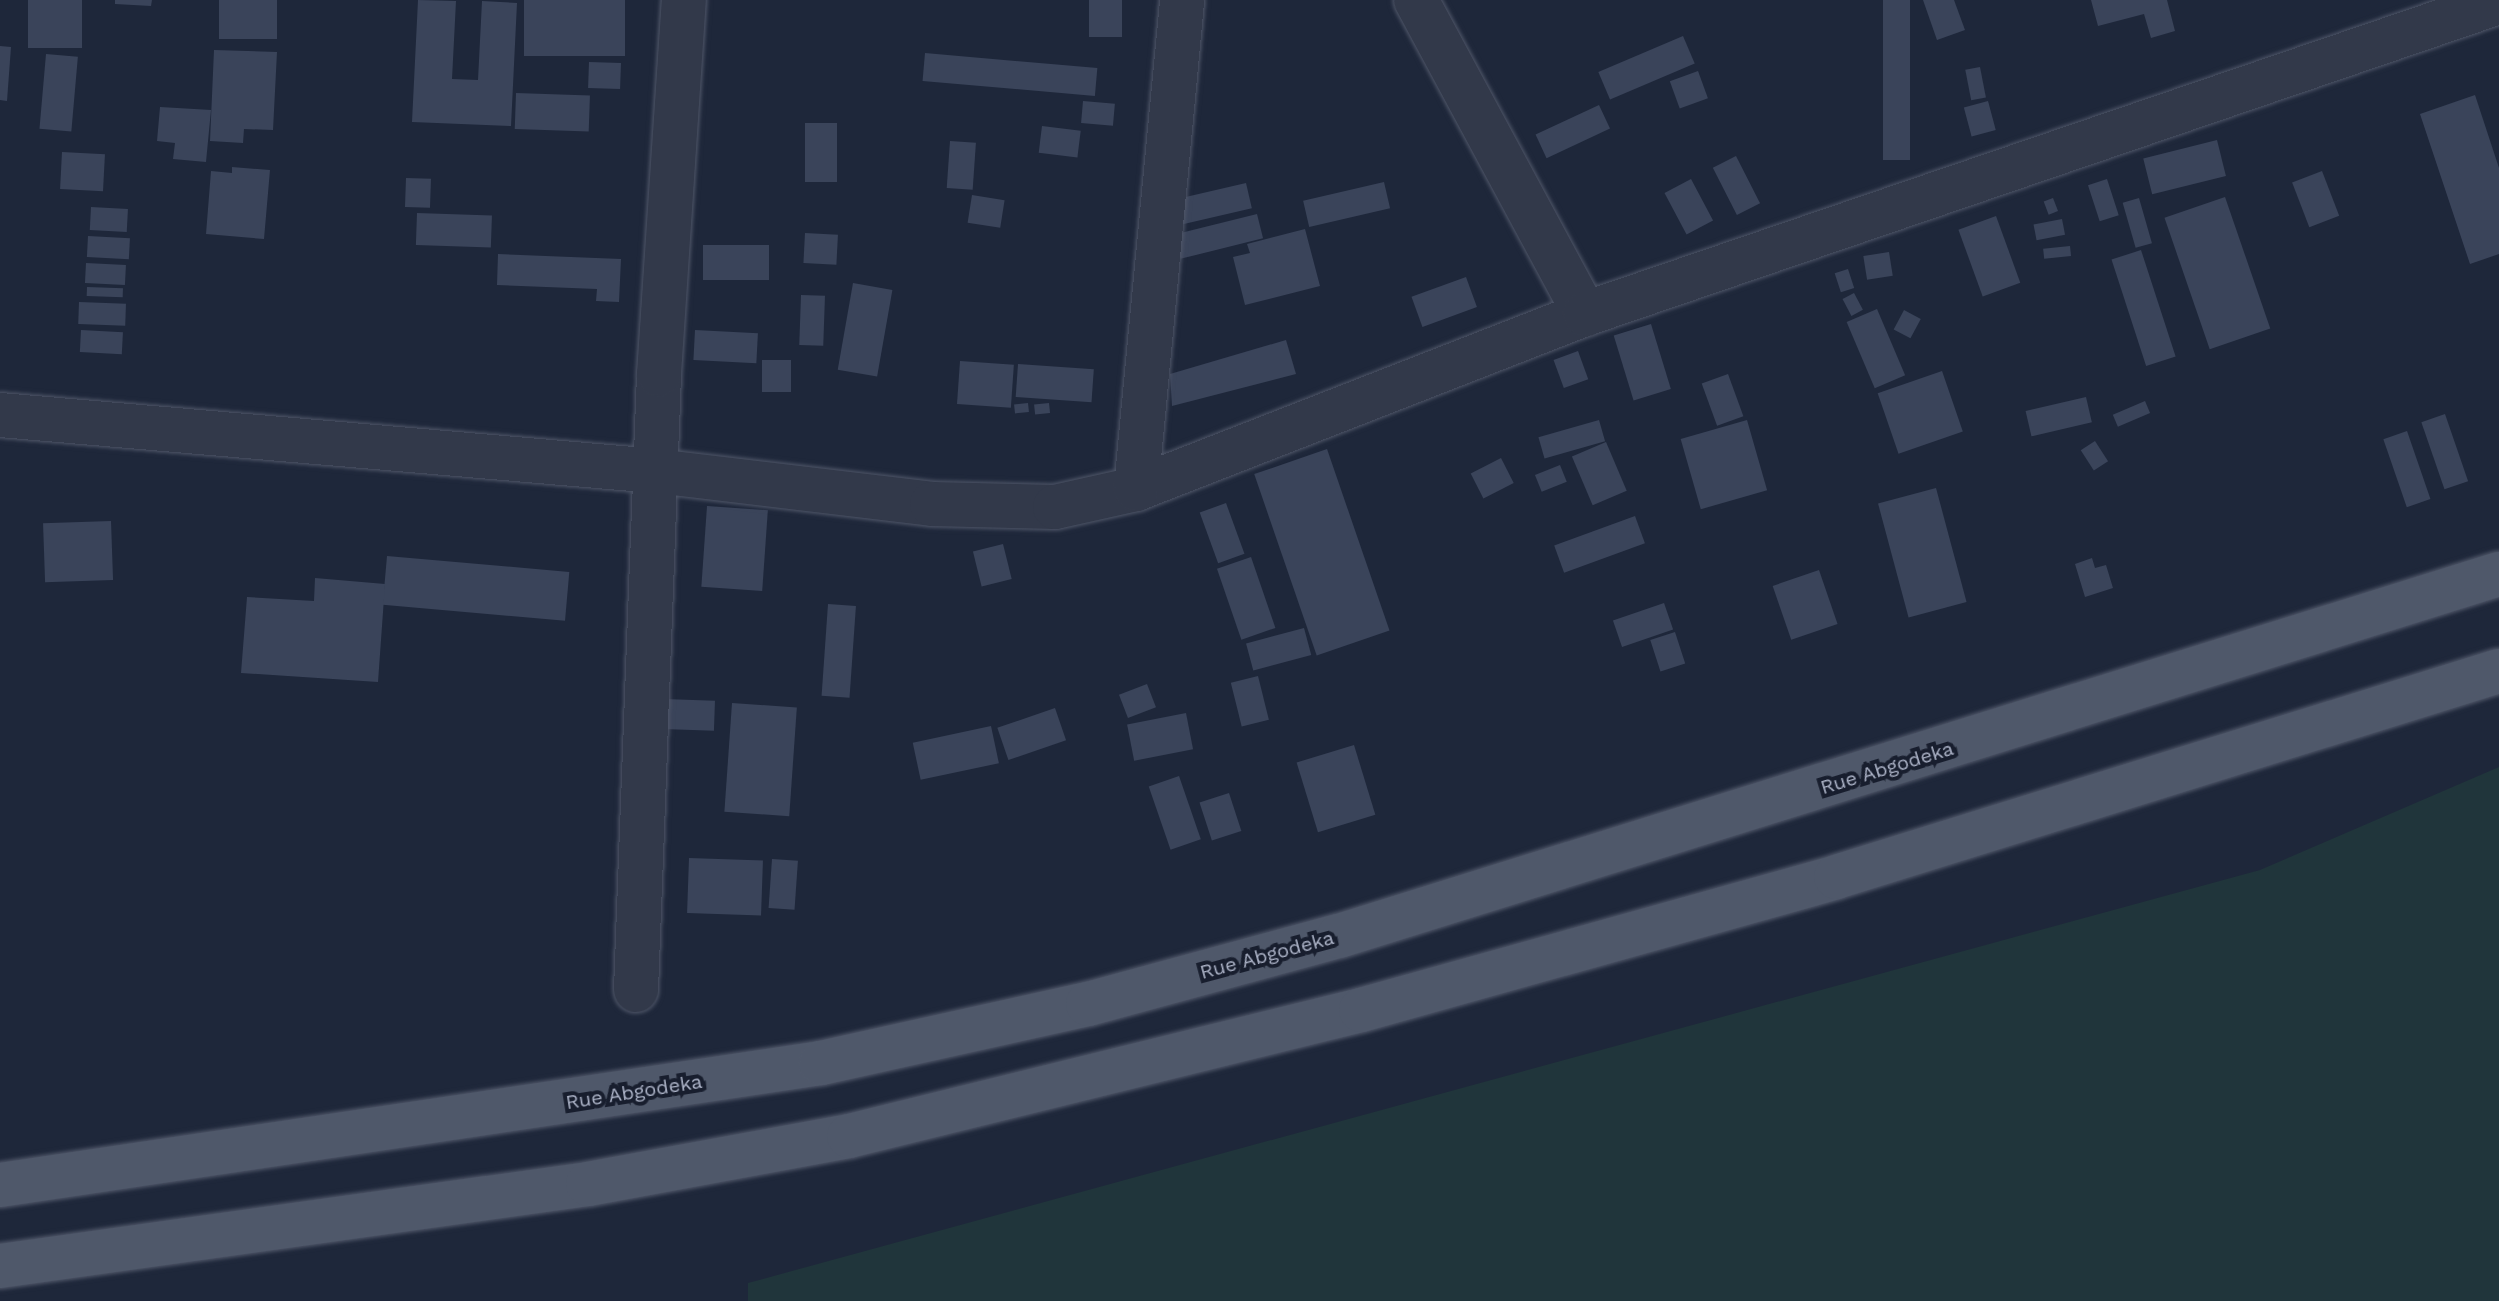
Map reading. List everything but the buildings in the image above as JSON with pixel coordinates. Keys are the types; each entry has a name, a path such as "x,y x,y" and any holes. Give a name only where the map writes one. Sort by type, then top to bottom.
{"main road":[{"name":"Rue Abgodeka","path":"0,1185 821,1063 1088,1004 1370,927 2499,574"},
{"path":"0,1266 588,1184 864,1133 1361,1010 1821,881 2499,671"}],"street":[{"path":"636,990 656,471 684,0"},
{"path":"1136,489 1182,0"},
{"path":"1416,0 1585,314"},
{"path":"0,415 656,471 932,504 1055,507 1136,489 1585,314 2499,2"}],"green space":[{"path":"2499,767 2499,1301 748,1301 748,1283 2260,870"}]}
